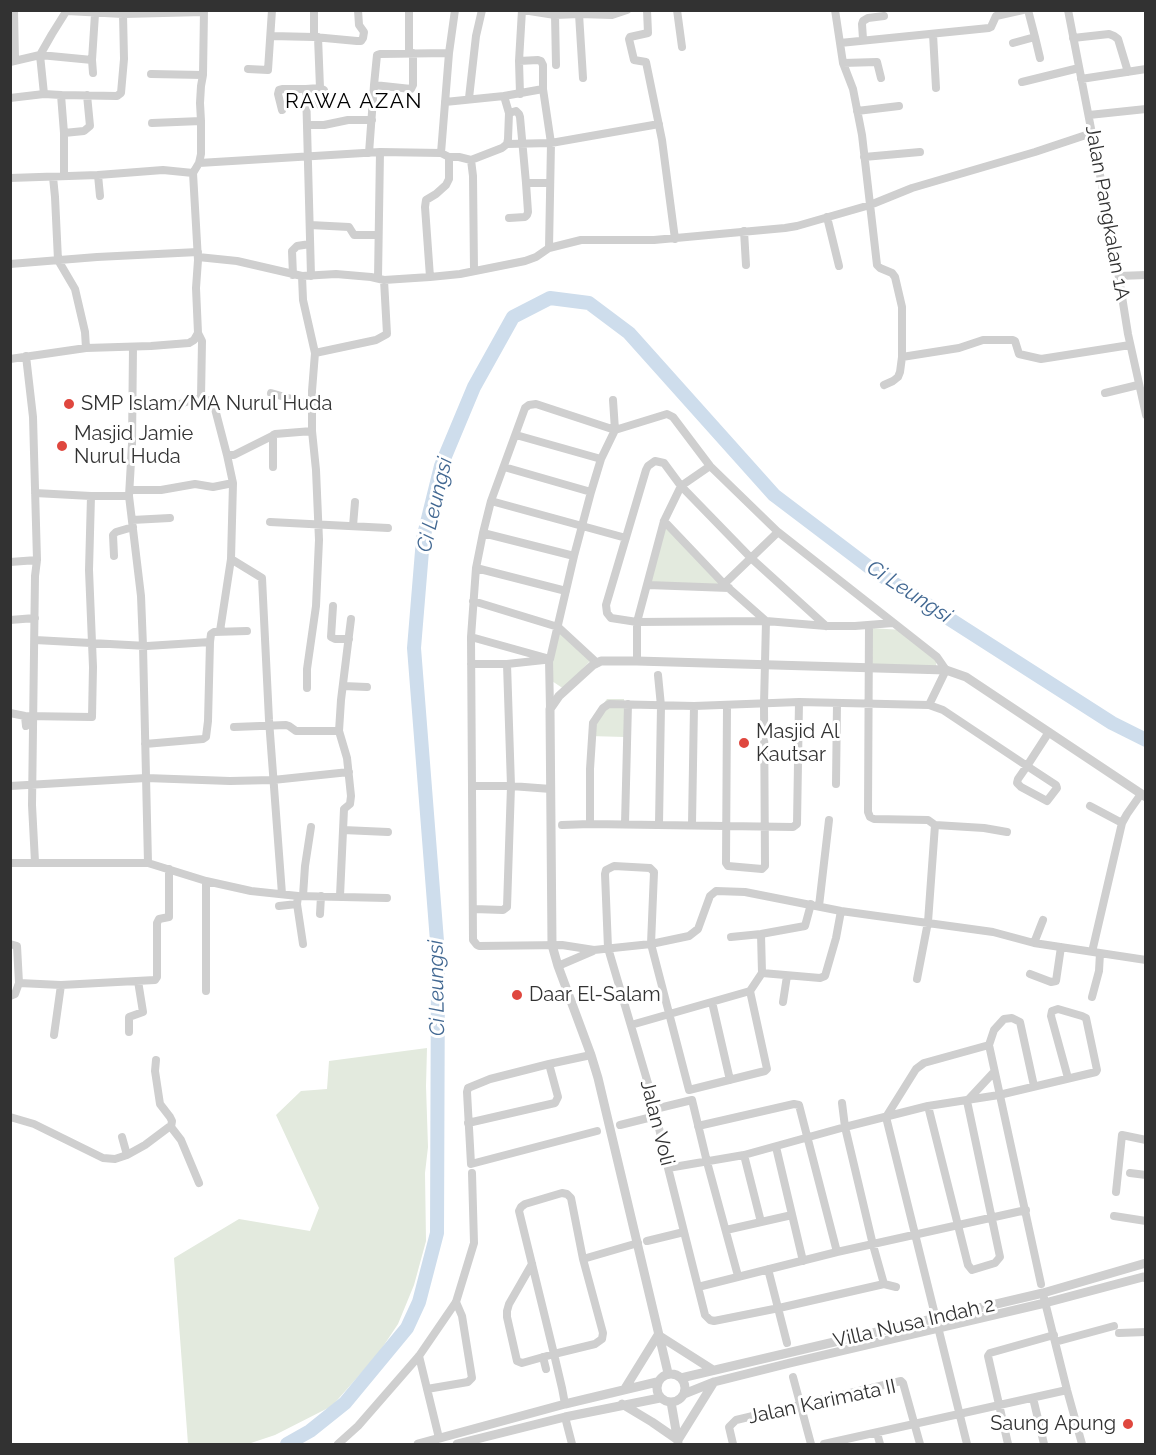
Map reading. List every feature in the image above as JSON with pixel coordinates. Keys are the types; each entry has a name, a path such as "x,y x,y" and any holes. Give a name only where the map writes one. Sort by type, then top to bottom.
{"street":[{"path":"14,10 13,61 40,55 92,60"},
{"path":"248,69 268,70 273,10"},
{"path":"314,10 320,88"},
{"path":"271,36 361,41 363,32 359,25 358,10"},
{"path":"374,85 411,89 413,85 409,10"},
{"path":"430,278 425,207 426,200 446,185 449,179 445,155 445,102 455,10"},
{"path":"469,98 476,36 482,10"},
{"path":"520,93 519,61 523,10 555,15 612,13 627,10"},
{"path":"647,10 648,33 629,39 634,61 646,62 659,124 675,239"},
{"path":"676,10 682,46"},
{"path":"835,10 843,63 853,89 857,111 877,265 892,273 897,281 902,307 902,357 898,377 884,385"},
{"path":"840,43 989,28 996,16 1026,10 1040,58"},
{"name":"Jalan Pangkalan 1A","path":"1068,10 1130,345 1146,415"},
{"path":"44,94 40,55 67,11 95,14 204,11 201,154 193,173 198,254 196,297 198,333 202,341 201,398"},
{"path":"93,73 95,14"},
{"path":"10,98 44,94 117,96 121,93 124,59 123,14"},
{"path":"579,14 583,78"},
{"path":"555,15 556,65"},
{"path":"863,39 861,24 863,21 884,16"},
{"path":"933,34 936,88"},
{"path":"1072,38 1109,34 1114,36 1118,39 1128,72"},
{"path":"1013,43 1035,37"},
{"path":"369,153 377,55 449,53"},
{"path":"519,61 538,60 543,65 543,89 551,143 549,248"},
{"path":"843,63 877,62 881,78"},
{"path":"1022,82 1079,68"},
{"path":"1081,79 1146,69"},
{"path":"151,74 203,75"},
{"path":"282,110 278,94 283,88 320,88 324,90 326,101 324,103 307,106"},
{"path":"306,89 311,276"},
{"path":"445,102 504,96 543,89"},
{"path":"61,95 64,176"},
{"path":"64,133 84,131 90,126 87,95"},
{"path":"504,96 509,113 507,144"},
{"path":"857,111 899,106"},
{"path":"1089,115 1146,109"},
{"path":"509,113 516,111 519,114 528,212 525,217 509,218"},
{"path":"307,125 324,125 348,120 372,120"},
{"path":"152,123 201,121"},
{"path":"199,163 380,152 445,155 471,160 507,144 551,143 659,124"},
{"path":"10,264 198,254 297,275 336,274 381,279 430,278 525,261 549,248 573,241 675,239 785,228 870,205 912,188 1092,133"},
{"path":"315,353 376,340 387,334 378,235 380,152"},
{"path":"864,157 920,152"},
{"path":"471,160 474,271"},
{"path":"10,178 163,170 193,173"},
{"path":"98,175 100,196"},
{"path":"53,177 58,260 75,289 86,332 86,348"},
{"path":"526,183 550,183"},
{"path":"827,217 839,266"},
{"path":"310,225 349,227 354,236 378,235"},
{"path":"744,231 746,265"},
{"path":"292,240 292,251 315,353 312,431 318,525 316,606 307,669 307,688"},
{"path":"292,251 297,246 310,244"},
{"path":"1119,276 1146,275"},
{"path":"10,359 86,348 189,343 198,333"},
{"path":"902,357 959,348 983,340 1014,340 1019,354 1041,358 1130,345"},
{"path":"133,347 130,493 141,596 148,863"},
{"path":"26,356 33,417 37,560 35,640 29,716 35,862"},
{"path":"1105,393 1138,385"},
{"path":"271,393 312,405"},
{"path":"133,402 172,406 201,398 214,405 233,483 231,559 220,632"},
{"path":"613,400 615,430 591,492 550,660 552,945 591,1055 643,1242 658,1335 668,1373"},
{"path":"946,670 937,657 778,532 710,466 674,417 664,415 615,430 533,404 527,406 491,501 476,568 471,637 473,940 477,945 552,945 594,950 651,944 689,936 698,929 710,896 716,891 745,892 841,911 993,932 1034,943 1146,960"},
{"path":"227,456 275,434 312,431"},
{"path":"516,435 602,459"},
{"path":"272,436 273,467"},
{"path":"826,626 751,558 681,486 664,463 658,461 652,463 646,470 606,605 609,616 614,619 637,622 766,621 826,626 893,624"},
{"path":"504,466 591,492"},
{"path":"637,661 637,622 664,522 681,486 710,466"},
{"path":"35,493 91,496 161,490 195,484 213,487 233,483"},
{"path":"10,713 29,716 92,717 89,570 91,496"},
{"path":"491,501 626,538"},
{"path":"353,526 355,502"},
{"path":"114,556 112,535 116,532 133,524 170,518"},
{"path":"270,522 388,528"},
{"path":"664,522 727,586 766,621"},
{"path":"727,586 778,532"},
{"path":"483,533 574,556"},
{"path":"231,559 262,578 269,725 282,894"},
{"path":"10,562 37,560"},
{"path":"476,568 566,591"},
{"path":"648,585 727,586"},
{"path":"473,601 558,627 597,663"},
{"path":"333,606 331,637 349,639"},
{"path":"10,620 34,618"},
{"path":"340,896 344,808 350,804 351,796 345,748 339,731 351,619"},
{"path":"727,706 725,825 727,865 762,869 765,866 764,665 766,621"},
{"path":"869,625 868,812 870,817 928,820 935,825 1007,832"},
{"path":"145,744 206,737 211,634 247,631"},
{"path":"471,637 550,660"},
{"path":"35,640 143,646 210,642"},
{"path":"471,664 507,664 550,660"},
{"path":"550,709 559,696 601,661 946,670 966,677 1143,795 1122,823 1096,952 1099,971 1092,997"},
{"path":"474,909 503,910 507,907 511,786 507,664"},
{"path":"929,705 946,670"},
{"path":"658,675 661,706 659,824"},
{"path":"343,686 367,687"},
{"path":"590,824 593,723 607,705 727,706 799,702 929,705 943,710 1027,766 1056,785 1057,788 1045,801 1018,785 1018,779 1027,766 1049,732"},
{"path":"562,825 692,824 792,827 797,824 799,702"},
{"path":"836,784 837,703"},
{"path":"625,824 628,704"},
{"path":"692,824 694,706"},
{"path":"26,726 29,716"},
{"path":"234,727 288,725 296,731 339,731"},
{"path":"10,786 146,778 273,780 349,772"},
{"path":"472,786 551,789"},
{"path":"1090,806 1122,823"},
{"path":"730,937 805,926 815,905 829,820"},
{"path":"917,979 928,922 935,825"},
{"path":"303,944 299,898 311,828"},
{"path":"343,830 388,832"},
{"path":"10,863 148,863 206,881 299,898"},
{"name":"Jalan Voli","path":"651,944 653,871 650,868 614,866 606,870 604,874 608,948 656,1113 705,1315 714,1321 884,1284 896,1287"},
{"path":"19,983 61,985 153,981 157,977 156,924 159,919 169,917 169,869"},
{"path":"206,881 206,991"},
{"path":"320,914 321,896"},
{"path":"279,906 299,898 321,896 387,898"},
{"path":"762,974 820,978 825,976 841,911"},
{"path":"1034,943 1043,920"},
{"path":"631,1025 750,991 762,974 761,934"},
{"path":"10,944 17,946 19,983 15,994 10,996"},
{"path":"651,944 689,1090 767,1069 750,991"},
{"path":"1030,974 1051,982 1056,981 1060,947"},
{"path":"558,966 594,950"},
{"path":"783,1002 787,976"},
{"path":"129,1032 129,1017 143,1012 138,981"},
{"path":"54,1035 61,985"},
{"path":"712,1002 730,1080"},
{"path":"668,1168 744,1155 845,1126 928,1106 999,1095 1098,1071 1086,1018 1058,1009 1052,1011 1051,1016 1068,1078"},
{"path":"1034,1086 1020,1022 1012,1018 1004,1019 994,1030 989,1045 1045,1303 1082,1444"},
{"path":"967,1444 886,1117 924,1063 989,1045"},
{"path":"591,1055 490,1079 471,1086 467,1092 471,1164 597,1131"},
{"path":"10,1118 34,1124 103,1158 114,1160 127,1155 171,1127 172,1121 169,1114 160,1104 155,1071 156,1060"},
{"path":"468,1123 555,1103 558,1097 549,1064"},
{"path":"967,1101 994,1072"},
{"path":"620,1125 692,1100 738,1276"},
{"path":"928,1106 957,1225 968,1265 972,1270 995,1263 999,1259 967,1101"},
{"path":"842,1103 845,1126 884,1284"},
{"path":"698,1126 796,1104 800,1106 837,1252"},
{"path":"171,1127 181,1140 199,1184"},
{"path":"1116,1192 1122,1135 1146,1140"},
{"path":"122,1137 127,1155"},
{"path":"776,1147 803,1261"},
{"path":"744,1155 761,1222"},
{"path":"338,1444 358,1426 419,1356 456,1302 474,1243 472,1173"},
{"path":"1130,1173 1146,1175"},
{"path":"532,1264 509,1304 507,1317 517,1361 522,1363 554,1354 595,1344 602,1339 603,1333 583,1259 571,1198 567,1194 562,1193 525,1204 519,1211 532,1264 554,1354 565,1404"},
{"path":"698,1287 837,1252 1026,1210"},
{"path":"726,1230 792,1215"},
{"path":"1114,1216 1146,1221"},
{"path":"583,1259 684,1232"},
{"name":"Villa Nusa Indah 2","path":"681,1378 936,1318 1042,1288 1146,1263"},
{"path":"768,1269 787,1343"},
{"name":"Villa Nusa Indah 2","path":"684,1394 714,1382 1146,1278"},
{"path":"427,1389 468,1382 472,1378 462,1316 456,1302"},
{"path":"1008,1444 988,1354 1054,1339 1117,1330 1146,1332"},
{"path":"658,1335 713,1370"},
{"path":"624,1390 658,1335"},
{"path":"419,1356 439,1438"},
{"path":"543,1357 546,1369"},
{"path":"457,1444 622,1404 660,1398 671,1402 679,1400 684,1394 685,1383 678,1375 668,1373 657,1382 656,1390 660,1398"},
{"path":"793,1377 811,1444"},
{"path":"418,1444 565,1404 657,1382"},
{"path":"678,1442 714,1382"},
{"name":"Jalan Karimata II","path":"733,1444 729,1427 736,1420 903,1382 915,1424"},
{"path":"824,1444 844,1443 915,1424 1067,1390"},
{"path":"1033,1398 1044,1444"},
{"path":"671,1402 678,1442"},
{"path":"622,1404 652,1422 678,1442"},
{"path":"565,1417 572,1444"},
{"path":"915,1424 920,1444"},
{"path":"878,1433 880,1444"}],"shaded area":[{"path":"664,521 729,588 648,585"},
{"path":"557,624 590,661 564,689 546,677"},
{"path":"870,628 903,630 937,657 936,666 869,666"},
{"path":"607,699 624,699 625,737 589,736 589,722"},
{"path":"427,1048 426,1241 414,1285 398,1324 378,1354 332,1406 275,1435 248,1444 188,1444 174,1258 239,1219 310,1231 319,1208 276,1115 301,1091 327,1089 329,1061"}],"waterway":[{"name":"Ci Leungsi","path":"287,1444 310,1431 345,1403 407,1328 419,1302 437,1233 438,954 414,648 423,539 441,466 474,387 513,317 550,298 589,303 629,333 774,495 873,570 1112,723 1146,740"}],"place":[{"name":"SMP Islam/MA Nurul Huda","path":"69,404"},
{"name":"Masjid Jamie Nurul Huda","path":"62,446"},
{"name":"Masjid Al Kautsar","path":"744,743"},
{"name":"Daar El-Salam","path":"517,995"},
{"name":"Saung Apung","path":"1128,1424"}],"district":[{"name":"RAWA AZAN","path":"354,102"}]}
